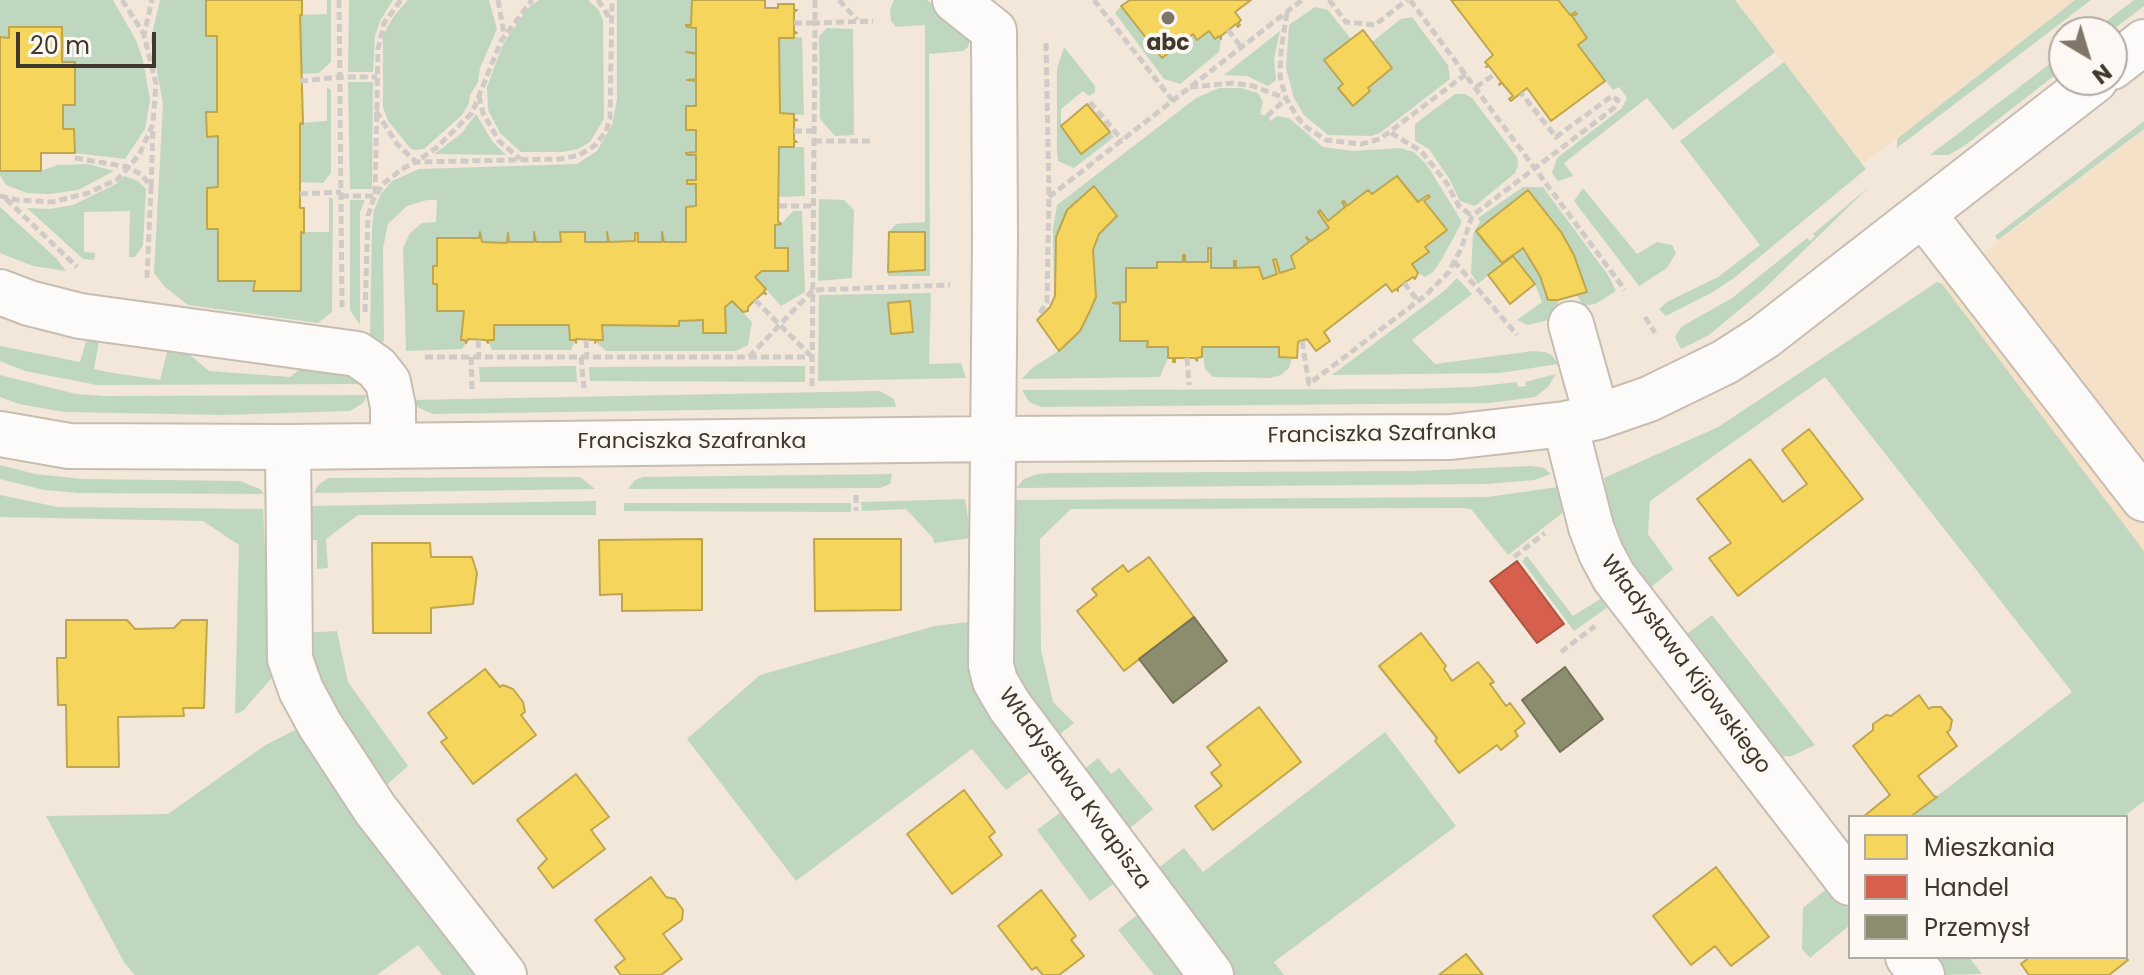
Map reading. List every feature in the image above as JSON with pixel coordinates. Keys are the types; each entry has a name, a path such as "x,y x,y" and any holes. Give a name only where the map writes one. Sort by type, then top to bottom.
{"street":[{"path":"955,0 994,31 992,439"},
{"path":"2128,54 2144,42"},
{"name":"Franciszka Szafranka","path":"0,434 69,446 288,447 1451,437 1581,420 1649,399 1725,362 1764,337 2074,96"},
{"path":"1923,214 2144,499"},
{"path":"0,292 80,316 357,354 377,368 388,382 393,407 393,444"},
{"name":"Władysława Kijowskiego","path":"1571,324 1591,527 1601,553 1614,577 1848,880"},
{"name":"Władysława Kwapisza","path":"992,439 991,665 995,681 1009,705 1211,975"},
{"path":"288,447 290,659 301,690 375,809 504,975"},
{"path":"1910,959 1922,975"}],"path":[{"path":"122,0 144,35 156,84 146,287"},
{"path":"144,35 152,0"},
{"path":"339,0 342,316"},
{"path":"375,196 378,49 384,23 401,0"},
{"path":"498,0 504,36"},
{"path":"365,318 368,216 375,196 383,184 436,148 472,113 504,36 532,0"},
{"path":"598,0 612,21"},
{"path":"376,111 397,144 416,162 561,159 579,155 594,146 606,132 610,118 612,0"},
{"path":"812,386 815,0"},
{"path":"839,0 858,21"},
{"path":"1094,0 1173,101"},
{"path":"1049,197 1302,0"},
{"path":"1329,0 1346,22 1375,25 1409,0 1625,290"},
{"path":"1287,12 1280,63 1286,98 1306,127 1326,140 1361,144 1380,139 1466,74"},
{"path":"794,23 873,21"},
{"path":"1228,30 1241,47"},
{"path":"1032,318 1045,308 1047,302 1049,197 1046,40"},
{"path":"1476,87 1495,74"},
{"path":"300,81 377,77"},
{"path":"1190,87 1233,83 1253,86 1286,98"},
{"path":"1302,341 1309,384 1418,301 1448,273 1472,216 1614,108 1618,100 1612,96 1556,137 1521,93"},
{"path":"479,96 483,113 499,141 521,160"},
{"path":"1267,116 1286,98"},
{"path":"1090,102 1122,140"},
{"path":"3,197 52,202 88,193 118,179 139,155 153,124"},
{"path":"794,131 814,131"},
{"path":"1391,133 1421,151 1446,182 1459,206 1472,216"},
{"path":"814,141 873,141"},
{"path":"75,158 128,167 142,175 151,187"},
{"path":"300,194 375,196"},
{"path":"3,197 79,270"},
{"path":"779,206 813,206"},
{"path":"1454,261 1517,335"},
{"path":"1404,283 1418,301"},
{"path":"749,357 813,290 995,284"},
{"path":"755,300 812,357"},
{"path":"1645,317 1655,333"},
{"path":"478,340 479,357"},
{"path":"584,388 586,340"},
{"path":"424,357 812,357"},
{"path":"471,357 472,389"},
{"path":"1187,358 1189,385"},
{"path":"856,495 856,511"}],"shaded area":[{"path":"1735,0 2075,0 2055,16 2048,16 2048,21 1861,164"},
{"path":"2144,130 2144,560 1942,284"}],"green space":[{"path":"0,0 113,0 136,40 150,100 145,129 125,159 75,153 74,129 63,129 63,105 75,104 75,63 62,62 62,27 10,27 9,38 0,37"},
{"path":"160,0 206,0 206,35 217,36 217,112 206,112 207,137 218,136 218,187 207,229 218,229 218,281 255,281 253,291 301,291 301,232 329,232 329,197 333,199 332,312 318,323 188,305 165,287 154,273 163,104 151,39"},
{"path":"327,0 331,0 331,62 319,73 300,74 300,15 327,14"},
{"path":"349,0 393,0 375,36 373,72 348,72"},
{"path":"408,0 489,0 497,29 462,115 424,149 416,150 411,149 388,121 383,107 383,35"},
{"path":"539,0 588,0 598,9 603,20 604,119 590,142 578,149 521,152 500,133 488,110 487,87 503,44 528,8"},
{"path":"617,0 692,0 691,25 686,25 696,28 696,53 686,53 696,54 696,79 687,80 696,81 696,106 686,106 686,130 696,130 696,152 687,153 696,155 696,180 687,180 687,184 696,184 696,206 686,207 686,242 664,242 662,232 662,242 638,242 638,233 635,233 635,241 609,242 608,232 608,242 585,242 585,232 561,232 561,242 536,242 535,233 534,242 509,242 508,233 507,243 482,242 480,233 479,238 437,238 437,266 433,266 433,283 437,284 437,311 464,311 461,340 466,343 462,349 406,351 403,248 410,233 422,223 436,222 437,200 407,206 388,224 383,248 384,341 375,344 370,335 372,227 374,210 381,194 392,181 419,169 577,164 597,151 612,125 617,99"},
{"path":"894,0 927,0 963,27 970,40 963,51 929,54 930,276 888,276 888,272 925,269 924,232 889,232 896,224 925,222 925,25 896,27 891,21 890,10"},
{"path":"1558,0 1735,0 1775,52 1673,130 1647,98 1564,163 1573,176 1558,181 1552,173 1557,158 1622,108 1627,98 1619,87 1613,90 1578,45 1587,38 1572,16 1576,14 1570,15"},
{"path":"2075,0 2091,0 2070,16 2055,16"},
{"path":"2134,0 2144,0 2144,6 2128,18 2113,16"},
{"path":"1121,6 1162,58 1193,34 1209,31 1215,38 1219,36 1221,39 1219,52 1180,84 1164,79 1115,13"},
{"path":"1315,7 1328,10 1351,39 1324,60 1343,84 1339,88 1352,106 1392,68 1372,42 1401,19 1412,17 1448,65 1450,79 1380,133 1371,136 1328,135 1304,115 1294,98 1286,68 1289,25"},
{"path":"2048,21 2048,33 1897,148 1897,139"},
{"path":"827,28 853,29 854,135 835,136 820,119 819,36"},
{"path":"1280,31 1274,59 1276,80 1268,86 1247,76 1224,75"},
{"path":"802,37 804,115 780,113 779,38"},
{"path":"1064,47 1095,86 1095,92 1089,96 1083,91 1061,109 1061,126 1081,154 1110,132 1114,137 1074,168 1058,161 1057,151 1057,69"},
{"path":"1784,62 1866,169 1734,278 1666,316 1659,309 1667,302 1718,277 1760,245 1680,141"},
{"path":"2048,65 2048,80 1964,146 1949,155 1930,155"},
{"path":"348,82 373,82 372,189 350,189"},
{"path":"327,87 331,90 331,173 323,183 300,182 300,123 327,121"},
{"path":"1219,88 1241,88 1258,93 1263,102 1260,114 1271,121 1277,116 1289,118 1323,147 1353,151 1400,148 1414,152 1427,165 1462,222 1442,259 1425,277 1412,264 1428,251 1425,247 1446,230 1424,201 1429,195 1418,202 1397,176 1372,194 1367,190 1347,206 1343,201 1345,207 1328,221 1320,211 1329,228 1311,241 1306,237 1309,242 1291,256 1295,268 1280,273 1274,259 1277,274 1263,279 1259,267 1236,268 1235,261 1234,268 1211,268 1208,262 1185,262 1184,255 1183,262 1158,262 1157,268 1126,268 1126,302 1113,304 1120,304 1148,341 1148,347 1168,347 1168,358 1160,377 1022,379 1080,331 1096,297 1093,250 1099,234 1117,216 1094,186 1067,210 1054,300 1053,229 1057,205 1196,98"},
{"path":"1455,94 1472,98 1517,157 1515,173 1475,206 1460,201 1429,149 1415,141 1415,124"},
{"path":"476,114 492,141 506,155 434,154 462,133"},
{"path":"2144,121 2144,129 1998,240 1995,236"},
{"path":"779,147 804,147 805,196 779,197"},
{"path":"88,164 114,171 78,190 49,194 27,193 6,185 0,175 0,171 41,171 57,165"},
{"path":"125,176 138,181 146,189 143,245 135,257 129,257 130,211 84,212 84,252 95,253 94,260 83,259 27,208 50,209 73,205 116,184"},
{"path":"1870,186 1762,291 1709,335 1681,349 1675,337 1681,327 1732,298 1807,238 1810,241 1815,236 1813,234"},
{"path":"1523,187 1543,187 1608,275 1616,291 1595,304 1583,306 1577,295 1587,291 1574,255 1477,232 1502,263 1478,284 1471,273 1473,234 1480,222 1478,218"},
{"path":"1583,188 1637,254 1657,242 1672,245 1676,253 1667,268 1639,286 1574,201"},
{"path":"819,199 844,200 854,210 852,278 818,281"},
{"path":"350,200 365,200 360,212 360,325 350,310"},
{"path":"0,207 66,271 33,266 0,253"},
{"path":"793,211 802,211 805,292 781,306 755,277 775,248 775,225 781,224"},
{"path":"1523,248 1540,276 1548,299 1558,300 1558,312 1552,319 1528,325 1517,320 1542,302 1535,284 1513,256"},
{"path":"1457,278 1472,294 1412,340 1435,364 1533,351 1552,355 1558,364 1500,373 1332,375 1444,291"},
{"path":"1937,282 1942,284 2144,551 2144,801 2126,815 1913,815 2072,692 1825,377 1650,501 1648,534 1673,569 1648,590 1622,548 1610,511 1604,478 1718,427"},
{"path":"931,293 929,364 961,363 966,378 818,381 819,295","holes":["910,301 913,332 891,334 889,303"]},
{"path":"732,301 752,322 748,345 736,351 606,351 597,343 602,325 677,326 679,321 703,320 703,333 725,333 725,307"},
{"path":"494,325 569,325 570,339 575,340 571,350 492,350 488,340 494,339"},
{"path":"88,334 97,335 99,341 94,369 107,372 160,380 167,352 174,346 183,349 209,371 290,377 310,361 354,366 370,384 97,385 25,371 0,361 0,346 80,362"},
{"path":"1202,347 1279,347 1280,357 1292,358 1289,368 1281,375 1270,378 1213,377 1205,369"},
{"path":"576,366 577,382 480,382 479,367"},
{"path":"805,366 805,382 590,381 589,367"},
{"path":"1556,374 1548,387 1535,397 1490,403 1041,407 1029,402 1022,390 1412,389 1517,382 1518,387 1526,386 1525,382"},
{"path":"0,375 76,394 105,396 367,395 363,403 350,411 224,415 64,412 19,404 0,397"},
{"path":"880,391 894,399 896,407 433,414 419,408 412,400"},
{"path":"0,465 35,474 83,479 240,481 260,489 264,494 44,490 0,479"},
{"path":"1544,468 1551,474 1534,480 1486,484 1016,488 1024,479 1051,473 1413,471"},
{"path":"892,474 890,484 880,488 628,489 635,480 643,477"},
{"path":"580,477 595,489 314,493 319,484 329,478"},
{"path":"1558,487 1564,498 1565,511 1508,555 1471,509 1462,508 1071,509 1040,539 1041,650 1053,702 1074,723 1051,741 1017,682 1013,652 1012,500 1488,497"},
{"path":"0,495 58,507 263,509 265,547 274,549 280,668 243,711 235,714 239,545 203,521 0,517"},
{"path":"965,499 971,538 934,543 933,538 906,509 862,511 861,502"},
{"path":"596,501 596,515 358,515 326,539 328,568 317,569 317,540 310,540 310,506"},
{"path":"624,503 851,503 851,512 624,511"},
{"path":"1527,556 1573,616 1605,596 1612,604 1574,631 1522,561"},
{"path":"1712,615 1815,745 1792,756 1777,757 1679,640"},
{"path":"968,622 970,664 1034,769 1006,790 972,749 796,881 687,739 760,675 935,626"},
{"path":"337,631 348,682 408,766 382,789 320,696 303,633"},
{"path":"306,724 492,975 442,975 418,945 377,975 135,975 125,964 46,816 168,814 264,746"},
{"path":"1385,732 1456,826 1274,962 1284,975 1229,975 1152,873 1184,848 1203,872"},
{"path":"1098,758 1111,774 1119,768 1153,809 1123,834 1076,776"},
{"path":"1066,808 1120,879 1090,901 1037,830"},
{"path":"1831,885 1848,908 1848,927 1810,958 1802,949 1803,908"},
{"path":"1146,908 1195,975 1154,975 1118,930"},
{"path":"1929,959 1971,959 1982,974 1941,975"}],"building: Mieszkania":[{"path":"206,0 302,0 300,208 304,208 304,233 301,232 301,291 253,291 255,281 218,281 218,229 207,229 207,188 218,187 218,136 207,137 206,112 217,112 217,36 206,36"},
{"path":"692,0 765,0 765,8 794,4 794,10 797,10 794,12 794,31 797,33 794,33 794,38 779,38 780,113 794,114 797,120 794,121 794,140 797,142 794,142 794,147 779,147 778,221 781,224 775,225 775,248 788,248 788,271 762,271 755,277 766,289 766,294 755,300 748,311 743,312 732,301 725,307 726,333 703,333 703,320 679,321 679,326 602,325 603,340 595,343 596,340 576,339 576,343 570,340 569,325 494,325 494,340 488,340 488,343 486,340 468,339 466,343 461,340 464,311 437,311 433,266 437,266 437,238 479,238 480,232 482,242 507,243 508,233 509,242 534,242 534,232 536,242 561,242 560,232 585,232 585,242 608,242 607,232 609,242 635,241 635,233 638,233 638,242 662,242 662,232 664,242 686,242 686,207 696,206 696,184 687,184 687,180 696,180 696,155 686,153 696,152 696,130 686,130 686,106 696,106 696,81 687,80 696,79 696,54 686,52 696,53 696,28 686,25 691,25"},
{"path":"1130,0 1251,0 1235,12 1241,20 1240,25 1238,27 1236,24 1221,39 1219,36 1215,39 1209,31 1197,40 1193,34 1162,58 1121,6"},
{"path":"1451,0 1558,0 1570,15 1577,14 1572,16 1587,38 1578,45 1605,81 1551,121 1527,88 1511,101 1509,99 1513,96 1502,83 1499,85 1501,82 1489,66 1486,67 1485,62 1493,55"},
{"path":"9,27 62,27 62,62 75,62 75,105 63,105 63,129 74,129 75,153 41,153 41,171 0,171 0,37 9,38"},
{"path":"1363,30 1392,68 1368,88 1370,91 1353,106 1338,88 1343,84 1324,60"},
{"path":"1087,104 1110,132 1081,154 1061,126"},
{"path":"1397,176 1418,202 1428,195 1430,197 1424,201 1447,230 1425,247 1429,252 1412,264 1418,273 1415,279 1413,277 1404,283 1398,291 1392,292 1386,284 1324,332 1330,341 1316,351 1307,339 1298,342 1297,358 1279,357 1279,347 1202,347 1202,357 1197,361 1195,358 1175,358 1173,362 1173,358 1168,358 1168,347 1147,347 1148,341 1120,341 1120,304 1113,303 1126,302 1126,268 1157,268 1157,262 1183,262 1183,255 1185,262 1208,262 1208,248 1211,248 1211,268 1234,268 1236,261 1236,268 1259,267 1263,279 1277,274 1273,260 1276,259 1280,273 1295,268 1291,256 1309,242 1306,237 1311,241 1329,228 1318,212 1320,210 1328,221 1345,207 1342,202 1347,206 1368,190 1372,194"},
{"path":"1094,186 1117,216 1099,234 1093,250 1096,297 1080,331 1059,351 1037,320 1050,307 1055,296 1056,237 1067,210"},
{"path":"1528,190 1561,232 1574,255 1587,292 1548,300 1540,276 1523,248 1502,263 1476,231"},
{"path":"889,232 925,232 925,270 888,272"},
{"path":"1513,256 1535,284 1510,304 1488,275"},
{"path":"910,301 913,332 891,334 888,303"},
{"path":"1809,429 1863,499 1738,596 1709,558 1731,543 1697,499 1750,459 1783,502 1807,484 1782,450"},
{"path":"702,539 702,610 622,611 622,594 600,595 599,540"},
{"path":"814,539 901,539 901,610 815,611"},
{"path":"372,543 430,543 431,557 472,557 477,573 473,604 431,608 431,633 373,633"},
{"path":"1149,557 1194,617 1124,671 1077,611 1097,595 1092,589 1123,565 1128,572"},
{"path":"66,620 127,620 135,629 174,628 182,620 207,620 204,708 183,708 184,716 118,717 119,767 67,767 66,705 58,705 57,658 66,658"},
{"path":"1421,633 1446,666 1444,669 1452,681 1478,662 1494,682 1490,684 1506,706 1510,703 1525,723 1515,731 1518,736 1501,750 1497,745 1459,773 1435,741 1437,738 1379,666"},
{"path":"485,669 500,687 503,685 513,689 523,702 525,712 521,715 536,735 473,784 441,742 447,738 428,713"},
{"path":"1919,695 1929,709 1941,707 1952,720 1947,732 1957,746 1918,776 1937,797 1913,815 1865,815 1890,795 1853,746 1873,730 1873,724 1886,715 1891,716"},
{"path":"1259,707 1301,762 1213,830 1195,806 1222,786 1211,773 1221,765 1207,747"},
{"path":"576,774 609,817 591,830 605,849 553,888 538,868 547,859 517,820"},
{"path":"964,790 995,832 989,837 1002,855 952,894 907,834"},
{"path":"1716,867 1769,937 1731,966 1715,946 1691,965 1653,916"},
{"path":"651,877 666,897 675,899 683,910 682,920 663,934 682,959 661,975 621,975 615,967 625,959 595,920"},
{"path":"1041,890 1076,936 1071,940 1084,956 1059,975 1043,975 1036,967 1032,970 998,926"},
{"path":"1466,954 1483,975 1439,975"},
{"path":"2027,959 2128,960 2109,975 2029,975 2021,964"}],"building: Handel":[{"path":"1517,561 1564,624 1537,643 1490,581"}],"building: Przemysł":[{"path":"1194,617 1227,661 1173,703 1139,659"},
{"path":"1565,667 1603,719 1560,752 1522,700"}],"place":[{"name":"abc","path":"1168,18"}]}
